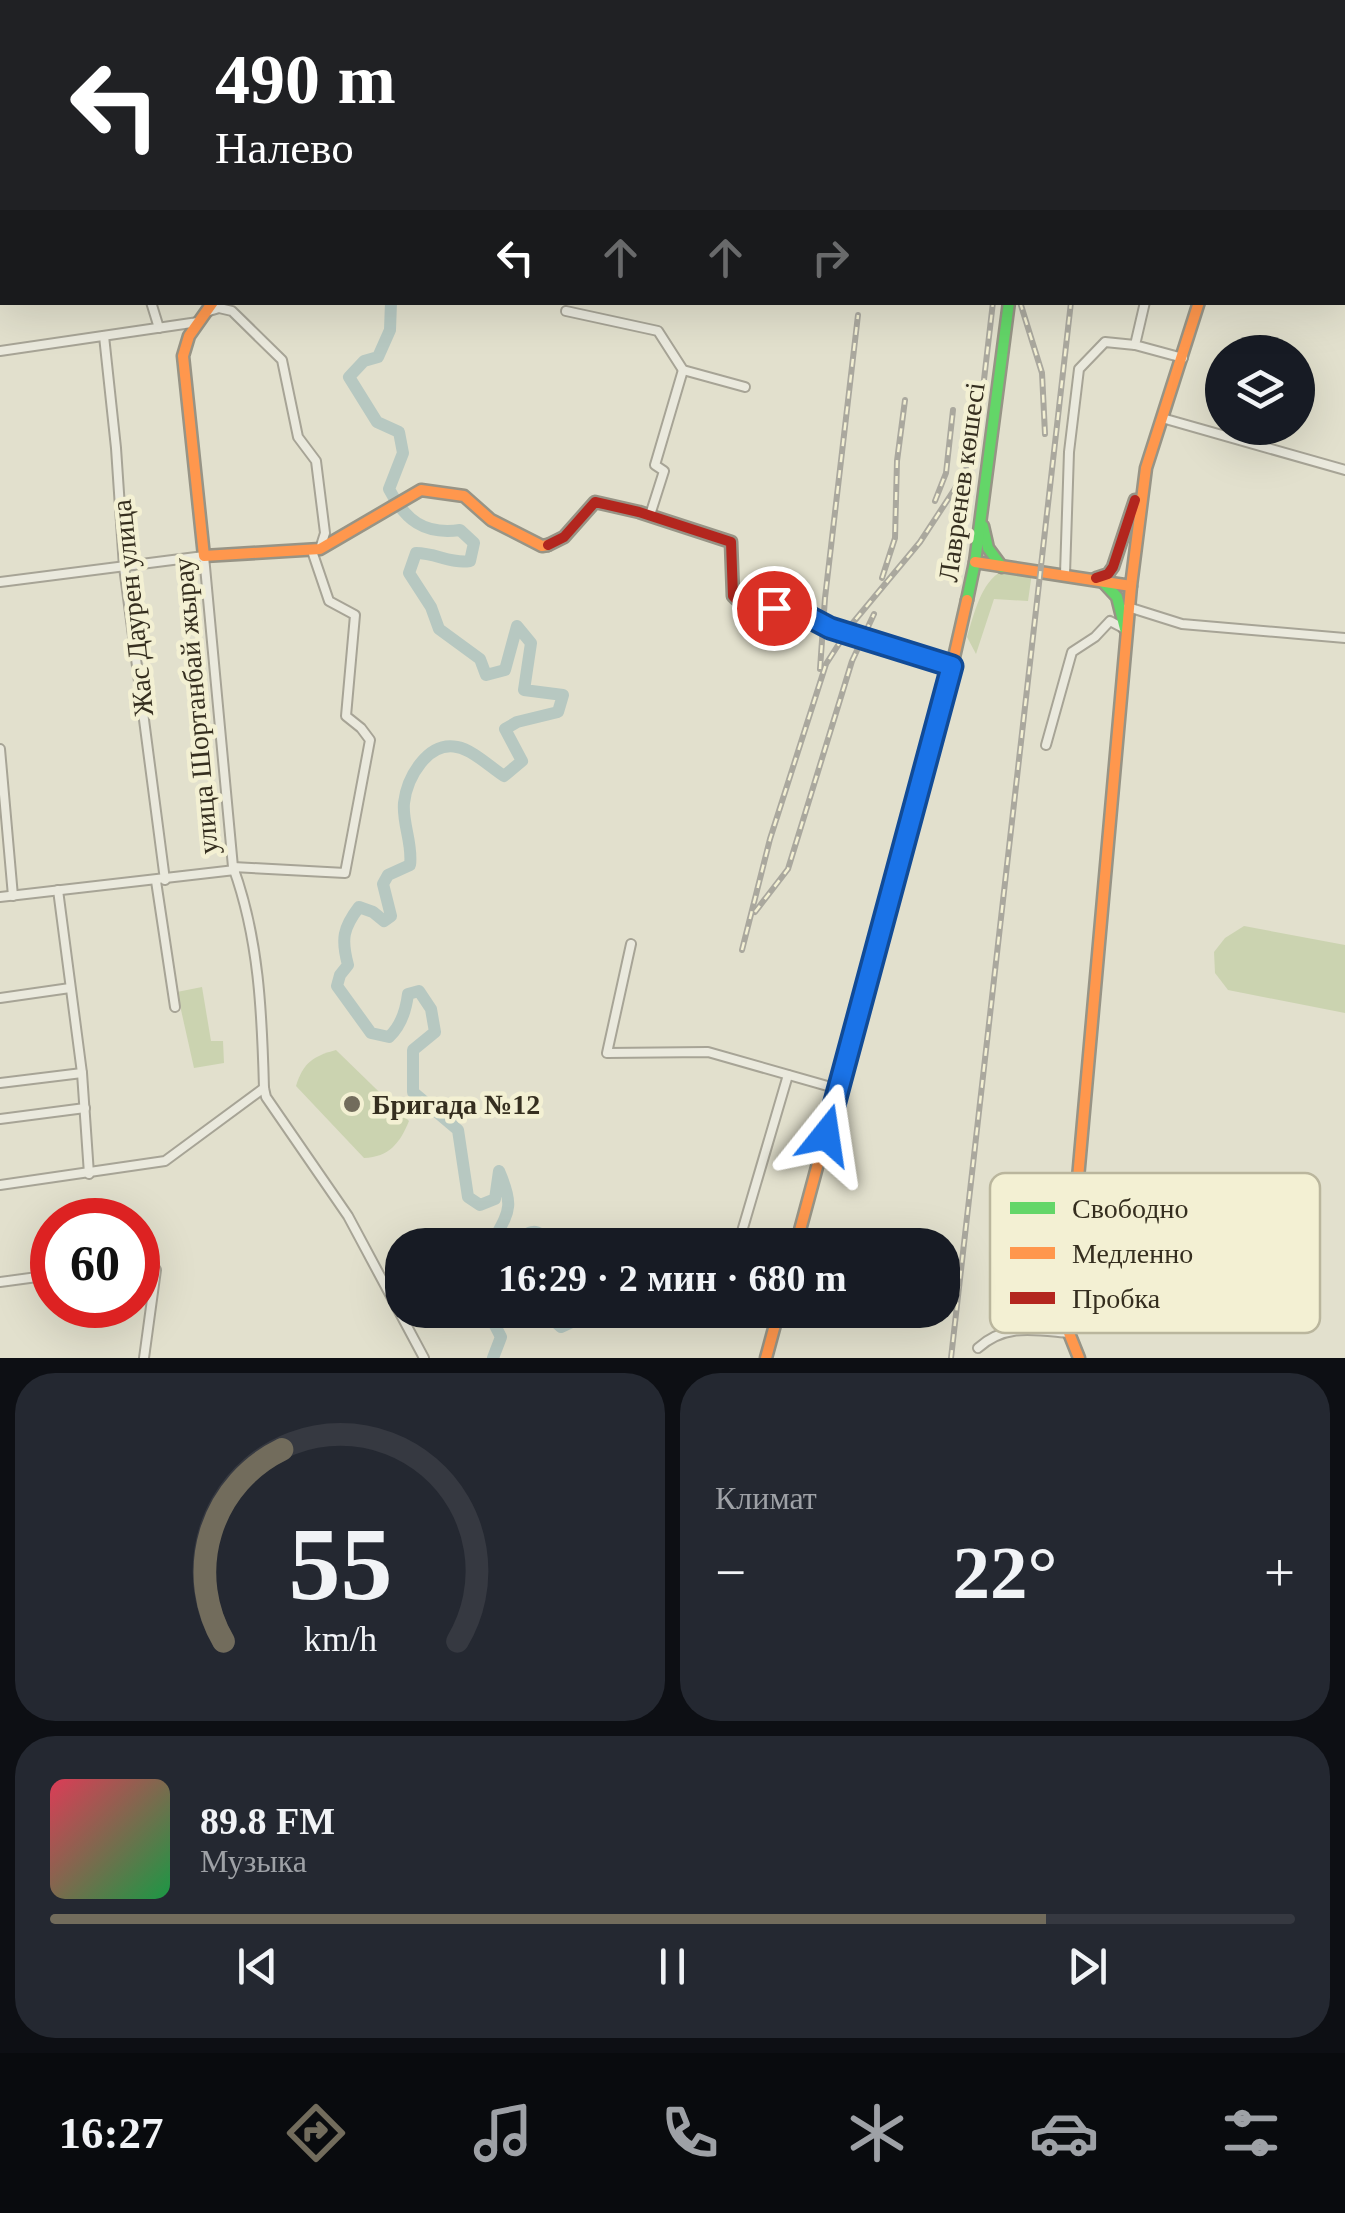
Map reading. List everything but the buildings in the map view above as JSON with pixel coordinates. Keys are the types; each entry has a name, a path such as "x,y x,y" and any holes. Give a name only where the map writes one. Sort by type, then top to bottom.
{"street":[{"path":"152,305 160,328"},
{"name":"Лавренев көшесі","path":"801,1228 952,666 975,562 1010,305"},
{"path":"1135,345 1144,305"},
{"path":"1097,580 1113,567 1198,305"},
{"path":"0,351 160,328 219,308 232,311 282,360 298,437 316,461 326,532 316,550 329,601 355,616 346,716 370,740 345,873 234,868 0,897"},
{"path":"566,311 658,331 683,370 745,386"},
{"name":"улица Шортанбай жырау","path":"206,312 183,356 234,868 246,906 262,1000 264,1088"},
{"name":"Жас Даурен улица","path":"104,336 124,567 175,1006"},
{"path":"1065,574 1069,452 1079,369 1105,342 1135,345 1182,358"},
{"path":"650,515 664,471 655,466 683,370"},
{"path":"1162,418 1345,470"},
{"path":"1080,1173 1125,629 1146,468"},
{"path":"0,582 204,556 316,550 421,490 464,496 491,520 542,546 564,537 595,502 650,515 731,542 736,600 811,618 830,628 952,666"},
{"path":"981,510 988,548 1002,566"},
{"path":"975,562 1131,586"},
{"path":"1097,580 1117,597 1125,629"},
{"path":"1128,607 1182,624 1345,638"},
{"path":"1046,745 1072,652 1110,621 1125,629"},
{"path":"0,749 13,896"},
{"path":"58,890 82,1073 89,1174"},
{"path":"632,944 607,1053 708,1052 838,1089"},
{"path":"0,998 70,988"},
{"path":"0,1083 82,1073"},
{"path":"743,1228 788,1076"},
{"path":"0,1185 155,1164 174,1158 264,1088 266,1097 348,1216 424,1358"},
{"path":"0,1118 85,1108"},
{"path":"0,1282 30,1278"},
{"path":"144,1358 148,1328"},
{"path":"766,1358 774,1328"},
{"path":"978,1348 1002,1333"},
{"path":"1069,1333 1080,1358"}],"green space":[{"path":"1002,571 1032,573 1028,601 994,599 976,654 967,637 972,619 989,583"},
{"path":"1244,926 1345,945 1345,1013 1228,990 1215,973 1214,952 1225,938"},
{"path":"202,987 211,1041 223,1041 224,1063 194,1068 177,992"},
{"name":"Бригада №12","path":"336,1050 409,1121 387,1152 364,1158 296,1086 310,1062"}],"waterway":[{"path":"391,305 390,330 378,357 364,361 349,377 377,422 399,432 403,453 389,489 402,509 417,523 436,530 460,530 474,543 470,561 416,553 409,573 431,607 439,629 480,659 486,675 505,670 517,626 531,643 524,690 563,695 558,712 517,722 505,729 522,761 504,776 457,747 428,755 414,772 404,803 410,865 388,875 383,884 391,916 384,921 359,907 350,921 344,941 348,965 337,986 371,1033 389,1037 402,1017 408,994 419,991 431,1009 435,1032 413,1050 413,1092 458,1130 468,1197 480,1205 495,1199 499,1171 508,1202 500,1228"},
{"path":"493,1358 501,1337 496,1328"}],"railway":[{"path":"742,950 770,839 826,664 851,625 920,542 962,478 977,440 993,305"},
{"path":"1021,305 1042,373 1045,434"},
{"path":"951,1358 1071,305"},
{"path":"820,669 858,315"},
{"path":"882,578 895,538 897,461 905,400"},
{"path":"935,501 946,473 953,410"},
{"path":"755,912 788,869 852,661 874,614"}],"traffic: fast":[{"path":"967,600 1009,305"},
{"path":"983,526 988,548 1002,567"},
{"path":"1104,583 1117,597 1125,629"}],"traffic: slow":[{"path":"211,305 189,336 183,356 204,556 320,549 421,490 464,496 491,520 542,546 548,545"},
{"path":"975,562 1131,586 1146,468 1198,305"},
{"path":"1078,1173 1131,586"},
{"path":"801,1228 967,600"},
{"path":"766,1358 774,1328"},
{"path":"1069,1333 1079,1358"}],"traffic: jam":[{"path":"1096,578 1108,574 1113,567 1135,500"},
{"path":"548,545 564,537 595,502 639,512 731,542 736,599 952,666"}],"place":[{"name":"Бригада №12","path":"352,1104"}],"route":[{"path":"774,608 952,666 826,1135"}]}
